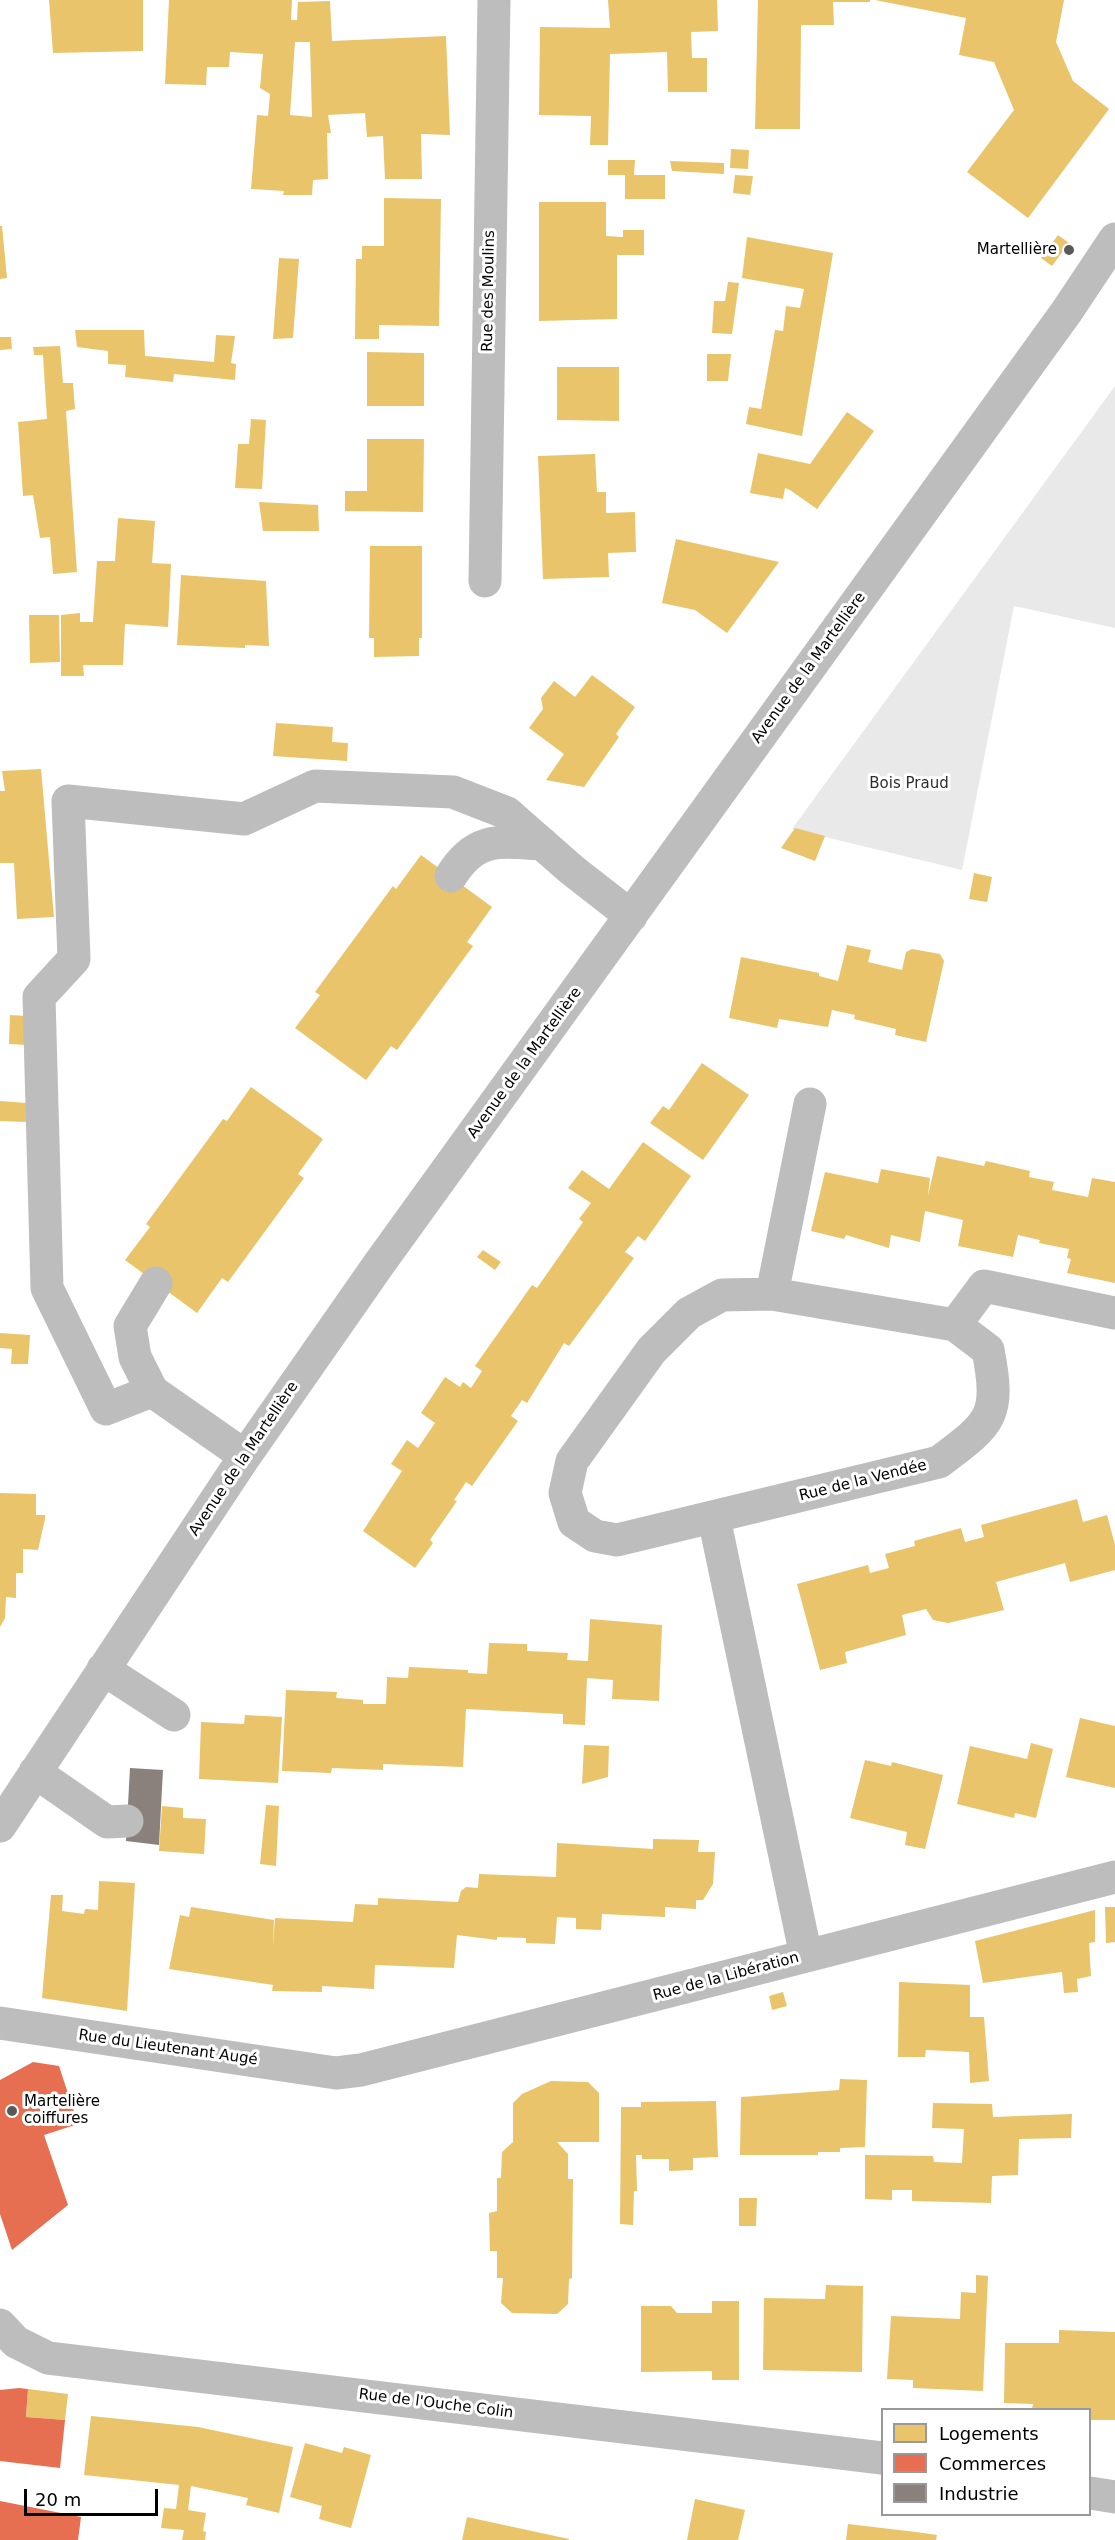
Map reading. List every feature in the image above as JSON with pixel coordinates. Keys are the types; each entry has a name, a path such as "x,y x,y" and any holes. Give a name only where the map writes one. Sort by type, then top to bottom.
{"street":[{"name":"Rue des Moulins","path":"485,581 494,0"},
{"name":"Avenue de la Martellière","path":"0,1826 245,1456 379,1264 1067,311 1115,239"},
{"name":"Avenue de la Martellière","path":"1067,311 1115,260"},
{"path":"152,1391 106,1409 47,1288 39,997 74,959 68,801 244,819 315,786 453,792 507,813 630,916"},
{"path":"451,876 460,860 490,842 543,844"},
{"path":"772,1294 810,1104"},
{"path":"156,1283 130,1326 135,1357 152,1391 245,1456"},
{"path":"955,1325 984,1286 1115,1313"},
{"name":"Rue de la Vendée","path":"772,1294 955,1325 988,1350 994,1404 978,1433 939,1462 617,1540 595,1536 574,1522 565,1493 572,1461 651,1351 689,1313 722,1295 772,1294"},
{"path":"714,1518 806,1956"},
{"path":"103,1669 174,1715"},
{"path":"35,1772 107,1822 127,1821"},
{"name":"Rue de la Libération","path":"336,2073 362,2070 419,2056 1115,1877"},
{"name":"Rue du Lieutenant Augé","path":"0,2023 336,2073"},
{"name":"Rue de l'Ouche Colin","path":"0,2325 16,2342 48,2358 881,2458"},
{"path":"1091,2493 1115,2498"}],"green space":[{"name":"Bois Praud","path":"1115,386 1115,628 1014,606 962,870 792,829"}],"building: Logements":[{"path":"49,0 143,0 143,51 53,53"},
{"path":"169,0 292,0 291,20 297,20 298,2 330,1 332,41 446,36 450,135 421,134 422,179 385,179 383,136 367,137 365,113 328,115 331,133 327,133 328,179 313,180 312,195 283,195 284,191 251,189 257,115 268,116 270,94 260,88 263,54 230,52 229,67 207,67 206,85 165,84","holes":["295,42 310,42 312,117 290,115"]},
{"path":"608,0 717,0 718,31 691,32 692,58 707,58 707,92 668,92 667,52 610,54 608,145 590,145 591,116 539,115 540,27 610,28"},
{"path":"758,0 870,0 870,2 833,2 834,25 801,25 800,129 755,129"},
{"path":"875,0 1064,0 1056,42 1073,81 1109,109 1028,218 967,172 1014,110 994,62 959,55 966,18"},
{"path":"731,149 749,150 748,169 730,168"},
{"path":"608,160 635,160 634,175 665,175 665,199 625,199 625,175 608,175"},
{"path":"670,161 724,163 724,174 672,171"},
{"path":"735,175 753,176 750,195 733,193"},
{"path":"384,198 441,199 439,326 379,325 379,339 355,339 356,259 362,259 362,246 384,246"},
{"path":"539,202 606,202 606,236 623,237 623,230 644,230 644,255 617,255 617,319 539,321"},
{"path":"0,226 2,226 7,278 0,279"},
{"path":"1058,235 1069,243 1052,266 1041,258"},
{"path":"747,237 833,253 802,436 746,424 749,407 761,409 775,330 783,331 786,306 800,308 804,289 742,278"},
{"path":"279,258 299,259 293,338 273,339"},
{"path":"728,282 739,283 732,334 712,333 714,301 725,301"},
{"path":"75,330 144,330 145,356 214,362 216,335 235,336 231,363 236,364 235,380 174,374 173,382 125,377 126,365 108,364 108,351 77,347"},
{"path":"0,337 11,337 12,349 0,350"},
{"path":"60,346 63,383 73,383 75,409 66,411 77,572 53,574 50,537 40,538 33,495 23,496 18,422 47,419 43,355 34,355 33,347"},
{"path":"367,352 424,353 424,406 367,406"},
{"path":"707,354 731,354 728,381 707,381"},
{"path":"557,367 619,367 619,421 557,420"},
{"path":"847,412 874,431 817,509 785,488 783,499 750,493 758,453 810,464"},
{"path":"251,419 266,420 262,489 235,488 238,444 249,444"},
{"path":"367,439 424,439 423,512 345,511 345,491 367,491"},
{"path":"595,454 597,492 606,492 606,513 635,512 636,552 608,553 609,577 543,579 538,456"},
{"path":"259,502 318,505 319,531 263,531"},
{"path":"118,518 155,521 152,563 171,564 168,627 125,624 123,665 83,665 84,676 61,676 61,615 80,613 80,622 93,622 97,561 115,561"},
{"path":"676,539 779,562 727,633 695,610 662,603"},
{"path":"370,546 422,546 422,638 419,638 419,656 374,657 374,638 369,638"},
{"path":"181,575 266,581 269,646 245,645 245,648 177,645"},
{"path":"29,615 59,615 60,662 30,663"},
{"path":"592,675 635,707 616,734 619,737 584,787 546,780 564,754 529,728 543,709 541,698 554,681 575,697"},
{"path":"276,723 333,727 332,742 348,743 347,761 273,756"},
{"path":"41,769 54,917 17,919 14,863 0,863 0,791 5,791 2,771"},
{"path":"795,828 825,836 815,861 781,848"},
{"path":"421,855 492,907 467,942 473,946 397,1050 391,1046 366,1080 295,1028 320,995 315,992 393,886 396,889"},
{"path":"974,873 992,877 987,902 969,899"},
{"path":"847,945 871,950 868,962 902,970 906,952 912,949 940,954 944,961 926,1042 895,1035 896,1029 854,1019 855,1015 832,1010 828,1027 779,1019 777,1028 729,1018 741,957 819,973 819,976 838,981"},
{"path":"10,1015 27,1016 27,1045 9,1044"},
{"path":"702,1063 749,1095 703,1160 650,1123 663,1106 669,1110"},
{"path":"251,1087 323,1139 298,1174 304,1178 228,1282 222,1278 197,1313 125,1260 150,1227 146,1224 223,1119 227,1121"},
{"path":"0,1101 27,1103 27,1122 0,1121"},
{"path":"643,1142 691,1176 645,1241 638,1236 625,1252 634,1258 569,1346 564,1343 527,1403 522,1400 511,1416 518,1421 472,1486 466,1482 454,1500 457,1501 430,1540 433,1543 415,1568 363,1531 402,1471 391,1464 407,1440 418,1448 435,1423 421,1413 445,1377 460,1387 463,1382 471,1388 482,1371 475,1366 532,1285 537,1288 583,1222 579,1219 591,1203 568,1188 582,1170 609,1189"},
{"path":"937,1156 984,1166 986,1161 1030,1171 1029,1177 1054,1182 1052,1190 1088,1197 1092,1178 1115,1182 1115,1283 1067,1273 1071,1259 1067,1258 1069,1249 1039,1243 1040,1240 1018,1235 1013,1257 958,1246 963,1220 925,1211 920,1242 891,1235 889,1248 846,1235 844,1239 811,1231 825,1172 878,1183 881,1169 930,1178 928,1196"},
{"path":"483,1250 501,1262 495,1270 477,1257"},
{"path":"0,1333 30,1335 28,1364 11,1364 12,1349 0,1348"},
{"path":"0,1493 36,1494 36,1515 45,1515 45,1519 38,1550 23,1549 23,1573 16,1573 16,1598 6,1597 5,1618 0,1627"},
{"path":"1077,1499 1083,1522 1107,1515 1115,1545 1115,1570 1070,1582 1065,1563 996,1582 1004,1610 948,1623 933,1620 926,1609 902,1615 906,1635 845,1652 847,1663 820,1670 797,1584 868,1565 870,1573 889,1568 885,1554 915,1546 914,1541 961,1528 965,1542 984,1537 981,1525"},
{"path":"590,1619 662,1625 659,1701 612,1699 613,1680 587,1678 585,1725 563,1724 563,1714 466,1709 463,1767 383,1764 383,1770 332,1768 331,1773 282,1771 286,1690 337,1692 336,1698 363,1700 363,1704 386,1704 387,1677 408,1678 409,1667 468,1670 468,1673 487,1674 489,1643 527,1644 527,1651 568,1653 567,1660 588,1661"},
{"path":"245,1715 282,1717 278,1783 199,1779 201,1722 244,1724"},
{"path":"1080,1718 1115,1726 1115,1788 1066,1777"},
{"path":"1031,1743 1053,1749 1036,1818 1015,1813 1014,1818 957,1804 970,1746 1027,1759"},
{"path":"584,1745 609,1746 608,1777 582,1784"},
{"path":"865,1760 891,1766 892,1762 943,1775 925,1849 905,1845 907,1832 850,1818"},
{"path":"266,1805 279,1806 276,1866 260,1864"},
{"path":"162,1806 183,1808 183,1818 206,1819 204,1854 159,1851"},
{"path":"653,1839 699,1840 698,1852 715,1852 713,1884 703,1900 696,1900 696,1909 665,1907 665,1917 602,1914 601,1930 576,1929 576,1918 557,1917 555,1944 526,1943 526,1938 497,1937 497,1940 457,1935 454,1968 375,1965 374,1989 322,1986 322,1992 272,1991 273,1985 169,1969 180,1915 189,1917 191,1907 274,1920 273,1946 275,1918 353,1922 355,1904 378,1905 378,1898 458,1902 461,1891 466,1887 478,1888 479,1874 556,1877 557,1843 653,1849"},
{"path":"99,1881 135,1883 127,2011 42,1998 51,1895 63,1895 62,1911 84,1914 85,1909 98,1910"},
{"path":"1105,1907 1115,1907 1115,1942 1106,1943"},
{"path":"1095,1910 1095,1942 1089,1943 1091,1976 1077,1979 1078,1992 1064,1993 1062,1972 983,1983 975,1941"},
{"path":"899,1982 970,1985 970,2017 984,2017 989,2081 970,2083 969,2052 926,2050 925,2057 898,2057"},
{"path":"783,1992 787,2006 772,2010 769,1996"},
{"path":"840,2079 867,2080 865,2147 840,2148 840,2152 818,2152 818,2155 740,2155 741,2097 839,2090"},
{"path":"551,2081 588,2082 599,2093 599,2142 557,2142 568,2154 568,2179 573,2179 572,2278 569,2279 568,2304 557,2314 512,2313 501,2303 503,2278 497,2278 497,2251 490,2251 489,2213 497,2211 497,2178 501,2178 502,2152 513,2142 513,2103 522,2094"},
{"path":"716,2101 718,2157 693,2158 693,2170 669,2171 669,2159 642,2159 642,2155 636,2155 637,2191 634,2191 633,2225 620,2224 621,2107 641,2107 641,2102"},
{"path":"933,2103 992,2104 993,2117 1072,2114 1071,2138 1019,2139 1018,2175 992,2176 991,2203 912,2201 912,2190 892,2190 892,2200 865,2199 865,2155 933,2156 934,2162 962,2163 964,2129 932,2128"},
{"path":"739,2198 757,2198 756,2226 739,2226"},
{"path":"976,2275 988,2276 983,2391 913,2388 913,2380 887,2379 891,2316 960,2319 961,2292 976,2293"},
{"path":"826,2285 863,2286 862,2372 763,2370 764,2298 825,2299"},
{"path":"712,2301 739,2301 739,2380 712,2380 712,2371 641,2372 641,2306 671,2306 677,2313 712,2313"},
{"path":"1059,2330 1115,2332 1115,2420 1091,2420 1091,2408 1032,2408 1033,2404 1004,2403 1005,2343 1059,2343"},
{"path":"28,2389 68,2394 65,2420 26,2417"},
{"path":"91,2416 198,2427 293,2447 279,2513 246,2505 248,2498 191,2486 188,2510 206,2513 203,2531 206,2532 205,2540 182,2540 184,2530 161,2528 164,2508 176,2509 179,2485 84,2475"},
{"path":"305,2443 342,2453 344,2447 371,2455 351,2528 319,2519 322,2506 290,2497"},
{"path":"695,2499 745,2510 738,2540 687,2540"},
{"path":"467,2517 569,2539 569,2540 462,2540"},
{"path":"848,2524 937,2535 936,2540 846,2540"}],"building: Commerces":[{"path":"33,2062 59,2066 78,2124 44,2135 68,2205 12,2250 0,2214 0,2080"},
{"path":"28,2389 26,2417 65,2420 60,2468 0,2461 0,2390"},
{"path":"0,2501 81,2517 78,2540 0,2540"}],"building: Industrie":[{"path":"130,1768 163,1770 159,1845 126,1841"}],"place":[{"name":"Martellière","path":"1069,250"},
{"name":"Martelière coiffures","path":"12,2111"}]}
